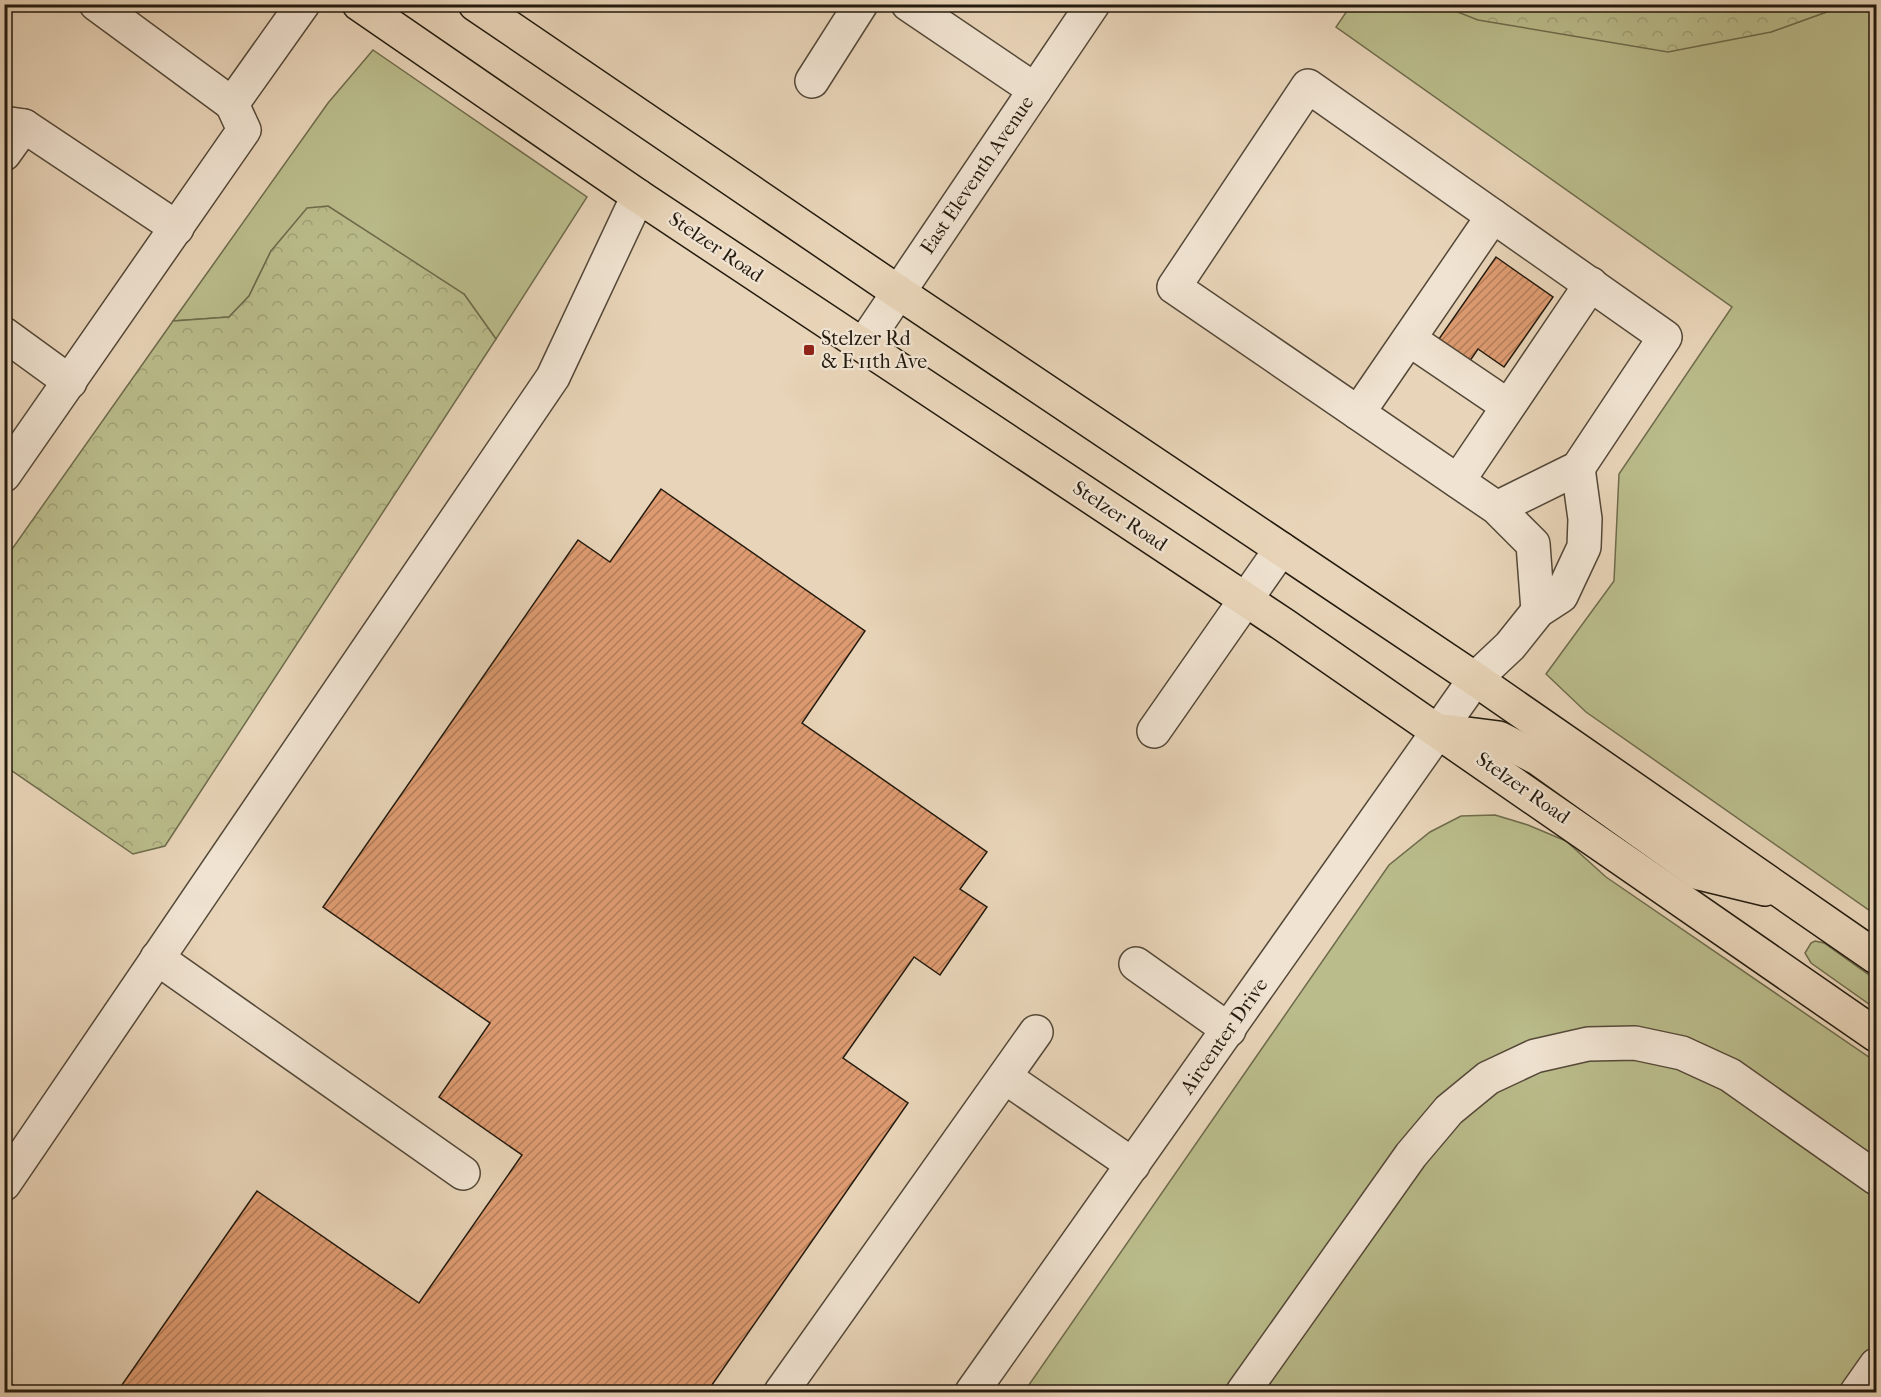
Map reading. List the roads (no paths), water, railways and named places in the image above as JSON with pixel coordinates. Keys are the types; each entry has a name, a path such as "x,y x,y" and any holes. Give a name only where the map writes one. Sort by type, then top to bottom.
{"main road":[{"name":"Stelzer Road","path":"359,4 638,196 1247,600 1876,1035"},
{"path":"476,4 898,292 1475,679 1876,957"},
{"path":"1439,731 1499,738 1539,759 1699,873 1784,894"}],"street":[{"path":"4,475 244,130 232,104 96,4"},
{"path":"232,104 303,4"},
{"path":"812,81 861,4"},
{"path":"908,4 1035,90"},
{"name":"East Eleventh Avenue","path":"863,345 1093,4"},
{"path":"1497,508 1578,468 1665,337 1308,86 1174,286 1497,508 1533,544 1538,611"},
{"path":"4,154 14,124 177,228"},
{"path":"4,1184 553,377 638,196"},
{"path":"1358,413 1493,216"},
{"path":"1458,482 1591,284"},
{"path":"4,334 70,382"},
{"path":"1409,339 1508,406"},
{"name":"Aircenter Drive","path":"972,1392 1475,679 1510,646 1538,611 1561,596 1584,547 1585,519 1578,468"},
{"path":"1155,731 1281,549"},
{"path":"157,958 463,1173"},
{"path":"1136,964 1229,1030"},
{"path":"781,1392 1036,1032"},
{"path":"1244,1392 1411,1155 1449,1110 1488,1078 1535,1056 1588,1044 1635,1043 1682,1053 1730,1075 1876,1178"},
{"path":"1005,1077 1133,1165"},
{"path":"1857,1392 1876,1365"}],"place":[{"name":"Stelzer Rd & E 11th Ave","path":"809,350"}]}
